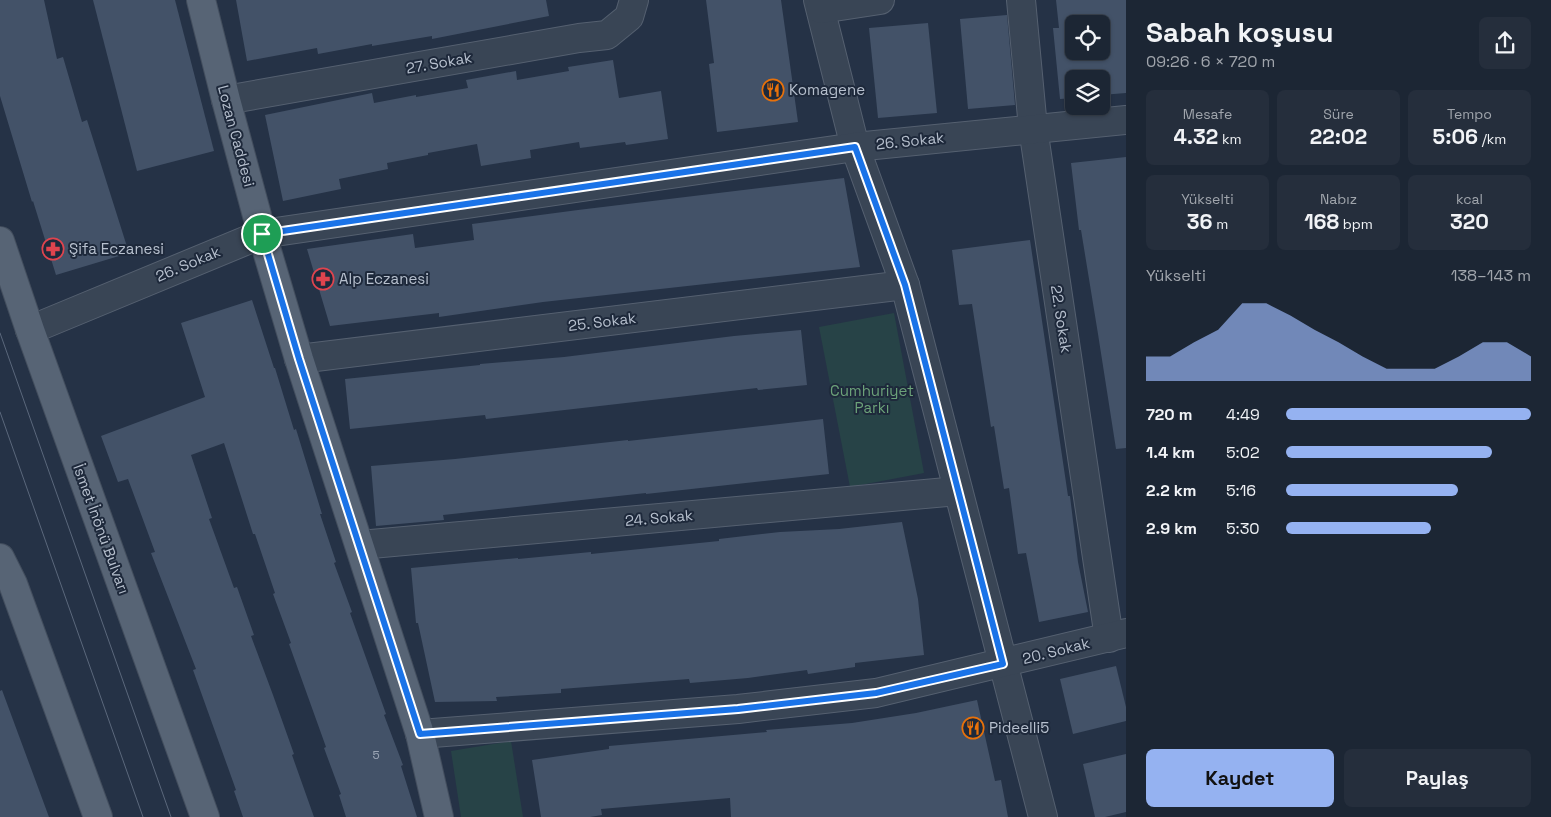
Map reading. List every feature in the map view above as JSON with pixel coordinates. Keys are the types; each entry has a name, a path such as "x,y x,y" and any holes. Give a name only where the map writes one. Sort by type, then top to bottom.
{"main road":[{"name":"Lozan Caddesi","path":"201,0 262,234 299,359 420,734 439,817"},
{"name":"İsmet İnönü Bulvarı","path":"0,241 30,330 205,817"},
{"path":"0,558 13,584 98,817"}],"street":[{"name":"27. Sokak","path":"226,100 607,35 628,17 634,0"},
{"path":"880,0 819,5 855,147 905,285 1043,817"},
{"name":"22. Sokak","path":"1021,0 1033,128 1118,636"},
{"name":"26. Sokak","path":"30,330 262,234 855,147 1126,120"},
{"name":"25. Sokak","path":"299,359 905,285"},
{"name":"24. Sokak","path":"360,545 958,491"},
{"name":"20. Sokak","path":"420,734 738,709 876,693 1118,636"}],"green space":[{"name":"Cumhuriyet Parkı","path":"894,313 924,473 850,487 819,327"},
{"path":"511,741 523,817 461,817 451,751"}],"building":[{"path":"0,0 44,0 57,59 63,57 82,122 87,120 129,253 56,275 0,96"},
{"path":"93,0 175,0 214,151 137,171"},
{"path":"236,0 546,0 549,16 432,39 432,36 318,54 317,48 247,61"},
{"path":"706,0 781,0 798,122 717,132 709,64 714,63"},
{"path":"1056,0 1126,0 1126,93 1110,94 1110,70 1065,70 1065,99 1060,99 1053,28 1059,28"},
{"path":"1007,15 1015,105 968,109 960,19"},
{"path":"928,23 937,113 878,118 869,28"},
{"path":"613,60 619,98 661,91 668,139 626,145 625,142 580,148 579,142 530,150 531,158 481,166 477,144 387,163 388,169 339,179 341,189 283,201 265,115 372,93 374,103 416,95 416,97 468,88 466,80 516,71 517,80 569,71 568,67"},
{"path":"1126,157 1126,448 1116,449 1081,230 1079,230 1071,163"},
{"path":"844,178 860,267 543,302 439,317 439,313 330,326 307,249 413,234 415,248 474,240 472,224"},
{"path":"1030,240 1068,496 1070,496 1078,562 1088,612 1039,622 1026,553 1018,554 1009,488 1004,489 994,426 991,427 972,304 959,305 952,250"},
{"path":"252,300 294,430 296,429 336,562 334,563 386,714 384,715 403,765 401,766 417,817 346,817 339,795 341,794 324,748 326,747 289,644 291,643 273,594 275,593 255,534 253,534 224,443 191,455 212,518 209,519 234,588 237,587 254,635 251,636 294,754 292,755 314,817 243,817 234,791 236,790 193,670 196,669 151,553 155,552 128,479 118,482 101,436 205,397 181,323"},
{"path":"801,330 807,385 758,390 757,388 486,419 485,415 350,429 345,379 564,357 734,336"},
{"path":"823,419 829,474 443,515 444,520 376,526 371,466 455,459"},
{"path":"902,522 918,599 924,655 855,663 855,667 808,674 807,670 690,683 689,679 561,689 561,693 496,697 497,701 435,702 418,623 416,623 411,568 591,552 591,554 719,541 719,539 780,532 839,529"},
{"path":"1116,666 1126,707 1126,721 1073,734 1060,679"},
{"path":"2,690 49,817 0,817 0,691"},
{"path":"977,700 995,781 1001,780 1008,817 731,817 730,798 601,809 602,815 590,817 541,817 532,760 609,749 609,746 852,723 916,713"},
{"path":"1126,754 1126,812 1105,817 1095,817 1083,764"}],"tram line":[{"path":"0,333 171,817"},
{"path":"0,412 143,817"}],"place":[{"name":"Komagene","path":"773,90"},
{"name":"Şifa Eczanesi","path":"53,249"},
{"name":"Alp Eczanesi","path":"323,279"},
{"name":"Pideelli5","path":"973,728"}],"route":[{"path":"855,147 905,285 1003,664 876,693 738,709 420,734 299,359 262,234 855,147"}]}
